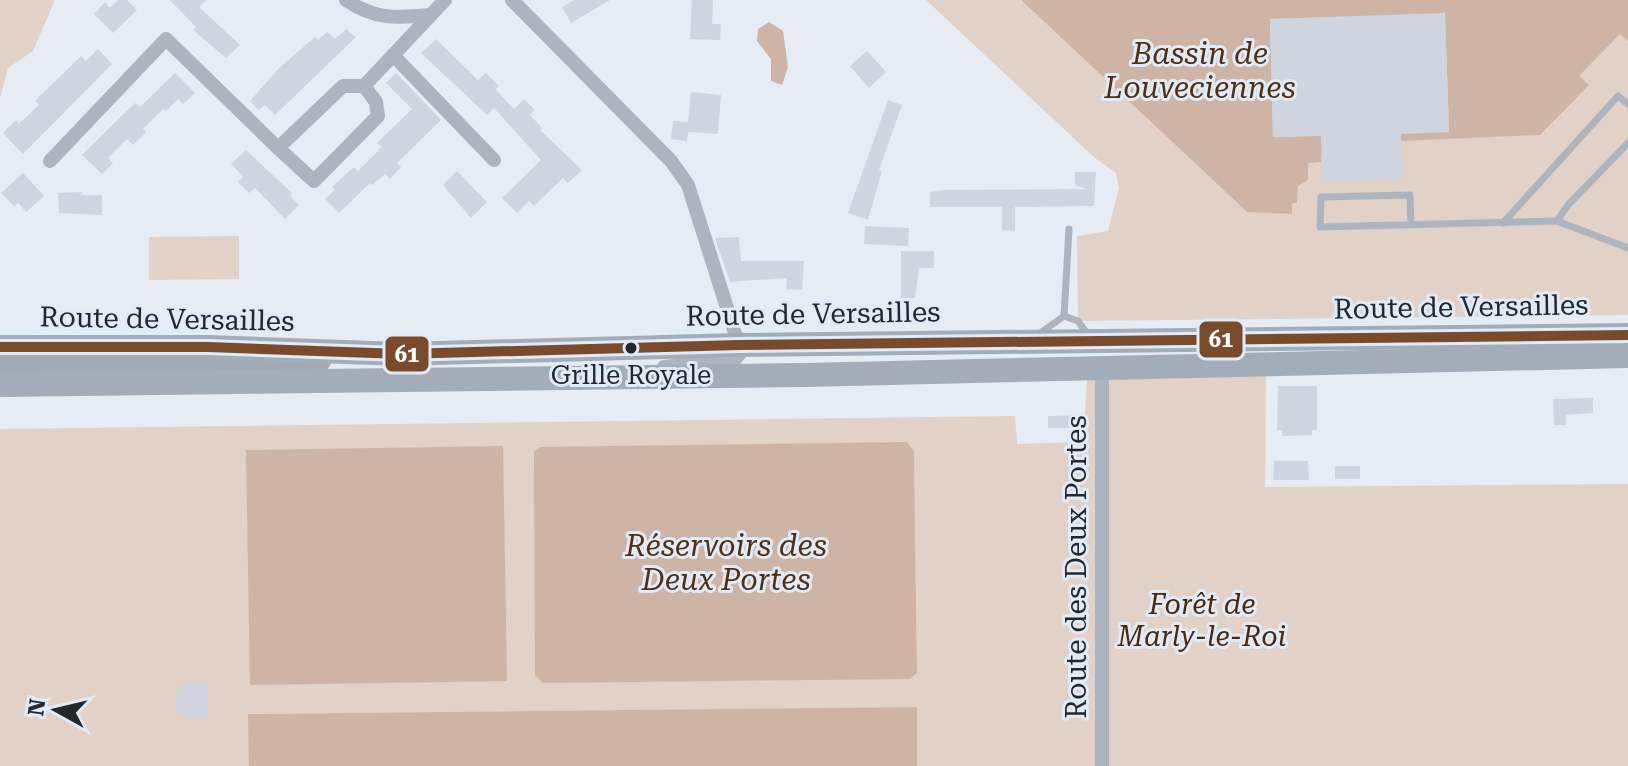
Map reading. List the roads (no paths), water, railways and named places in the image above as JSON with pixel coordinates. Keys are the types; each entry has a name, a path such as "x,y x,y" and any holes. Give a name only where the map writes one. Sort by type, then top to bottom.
{"main road":[{"name":"Route de Versailles","path":"0,347 192,356 1029,340 1628,335"},
{"path":"0,368 192,356"},
{"name":"Route de Versailles","path":"0,385 629,378 1628,356"}],"street":[{"path":"346,0 366,14 381,17 431,15"},
{"path":"278,148 343,86 364,86 445,0"},
{"path":"512,0 684,177 741,352 736,358 656,368 629,378"},
{"path":"50,161 166,39 314,181 378,116 376,102 364,86"},
{"path":"393,55 494,160"},
{"path":"1070,369 1090,341"},
{"name":"Route des Deux Portes","path":"1102,368 1102,766"}],"lane":[{"path":"1503,223 1618,96 1628,104"},
{"path":"1557,221 1568,205 1628,143"},
{"path":"1411,225 1410,195 1321,197 1320,227 1503,223 1557,221 1628,248"},
{"path":"1064,316 1069,229"},
{"path":"1029,340 1064,316"},
{"path":"1064,316 1078,321 1090,341"}],"water":[{"name":"Bassin de Louveciennes","path":"1021,0 1628,0 1628,41 1620,34 1579,76 1589,85 1540,135 1401,141 1377,134 1449,132 1445,14 1270,19 1273,137 1344,135 1328,157 1321,157 1321,162 1308,163 1308,180 1298,186 1297,203 1292,203 1292,214 1247,212"},
{"path":"769,22 783,31 788,67 782,85 771,81 771,59 757,41 758,29"},
{"name":"Réservoirs des Deux Portes","path":"907,442 914,451 917,673 910,679 543,683 535,675 534,452 540,447"},
{"path":"503,446 507,681 250,685 246,450"},
{"path":"917,707 917,766 249,766 248,714"}],"place":[{"name":"Grille Royale","path":"631,348"}],"park label":[{"name":"Forêt de Marly-le-Roi","path":"1202,620"}]}
